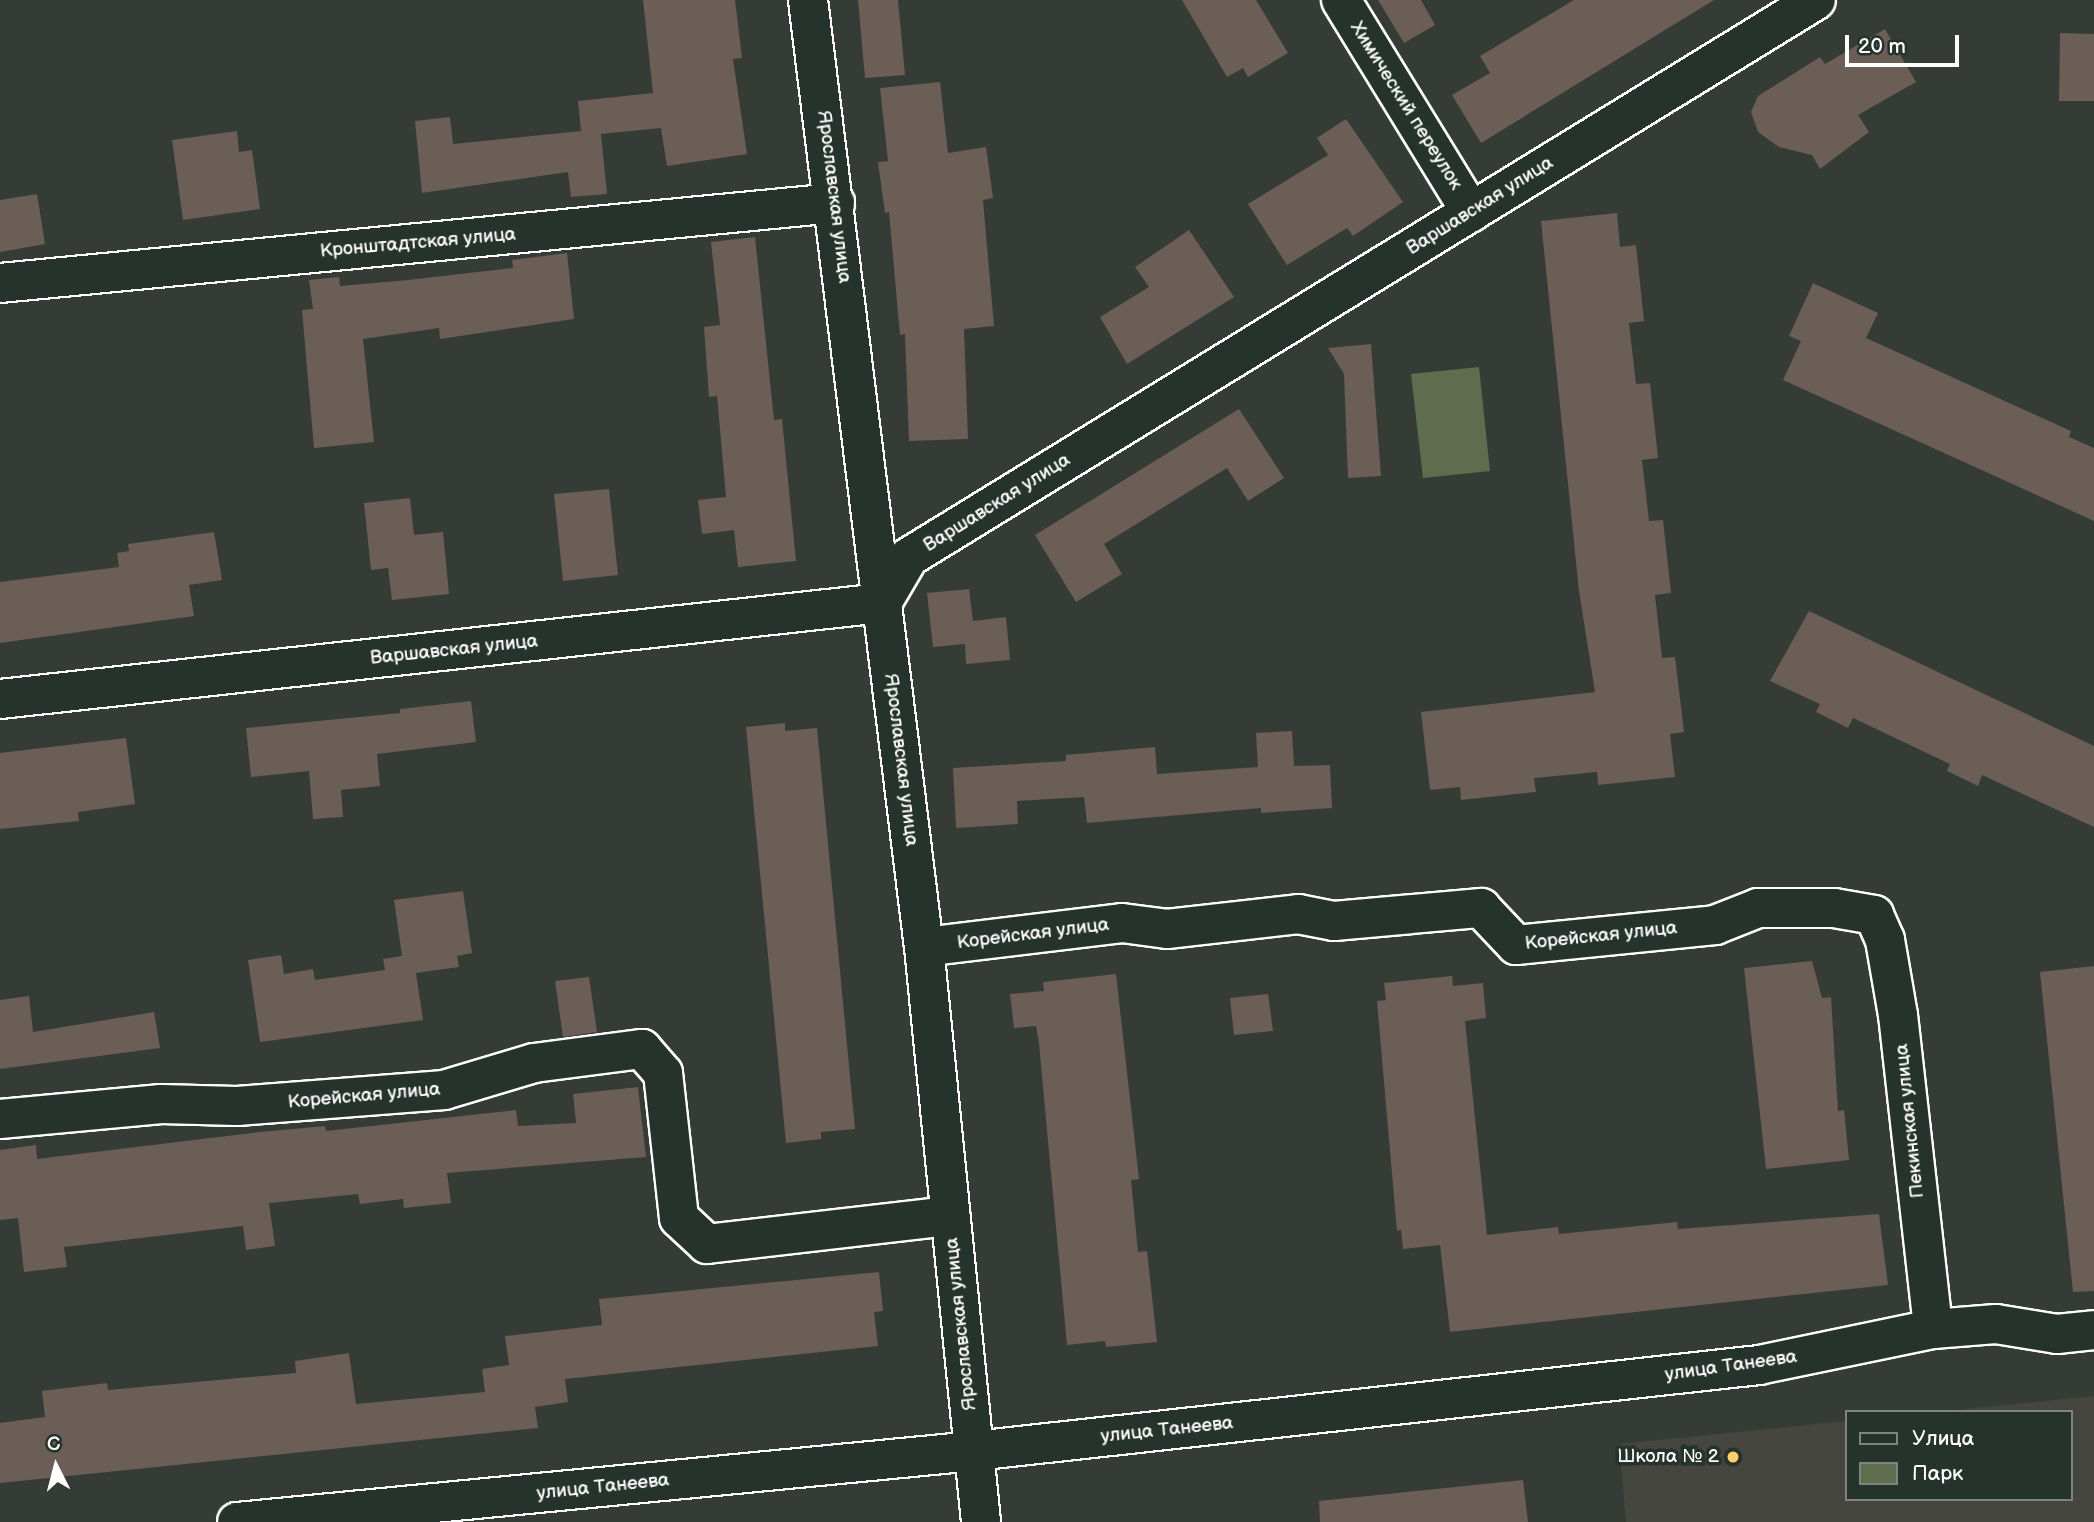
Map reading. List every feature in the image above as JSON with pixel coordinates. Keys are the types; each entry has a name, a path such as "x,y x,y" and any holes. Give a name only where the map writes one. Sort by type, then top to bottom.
{"street":[{"name":"Ярославская улица","path":"808,0 835,203 924,947 981,1522"},
{"name":"Химический переулок","path":"1341,0 1471,212"},
{"name":"Варшавская улица","path":"0,699 883,603 908,557 1816,0"},
{"name":"Кронштадтская улица","path":"0,283 835,203"},
{"name":"Корейская улица","path":"924,947 1122,923 1167,929 1298,914 1334,921 1481,908 1516,945 1715,925 1758,908 1834,908 1874,915"},
{"name":"Пекинская улица","path":"1874,915 1885,940 1898,1015 1933,1329"},
{"name":"Корейская улица","path":"0,1119 161,1104 237,1107 444,1090 534,1063 642,1049 663,1073 679,1218 708,1244 950,1216"},
{"name":"улица Танеева","path":"237,1522 974,1451 1759,1365 1933,1329 1996,1324 2057,1334 2094,1330"}],"shaded area":[{"name":"Школа № 2","path":"2094,1396 2094,1522 1626,1522 1619,1444 1846,1421 1846,1501 2073,1501 2073,1410 1958,1410"}],"green space":[{"path":"1479,367 1490,471 1423,478 1411,374"}],"building":[{"path":"643,0 735,0 742,58 733,59 747,154 667,166 661,128 601,134 607,194 571,197 568,172 422,193 415,121 450,117 453,144 581,131 578,101 653,93"},
{"path":"858,0 898,0 905,75 865,78"},
{"path":"1182,0 1256,0 1288,53 1248,77 1243,68 1227,77"},
{"path":"1378,0 1421,0 1435,25 1404,43"},
{"path":"1574,0 1714,0 1481,143 1452,95 1490,73 1480,56"},
{"path":"1885,29 1916,82 1858,115 1869,132 1820,169 1812,155 1779,147 1758,132 1751,112 1758,96 1820,57 1825,64"},
{"path":"2060,33 2094,34 2094,101 2059,101"},
{"path":"940,82 948,153 986,147 993,198 983,200 994,326 964,329 968,439 909,441 905,334 900,335 889,212 885,213 878,162 888,161 880,88"},
{"path":"1346,119 1403,202 1353,236 1347,228 1287,265 1248,204 1328,155 1317,138"},
{"path":"237,131 239,152 252,150 260,209 183,220 172,140"},
{"path":"37,194 45,244 0,252 0,200"},
{"path":"1617,213 1620,247 1636,245 1644,321 1629,323 1636,384 1650,383 1658,458 1642,460 1649,521 1663,520 1671,593 1655,595 1662,658 1675,657 1684,732 1670,734 1675,777 1598,785 1597,772 1534,778 1536,792 1461,800 1460,787 1430,790 1421,712 1595,692 1579,591 1541,221"},
{"path":"1189,230 1234,297 1127,364 1100,317 1149,287 1135,267"},
{"path":"755,237 774,420 782,419 796,561 738,567 734,530 702,534 698,500 726,497 717,396 709,397 704,327 720,325 711,242"},
{"path":"567,253 574,319 440,339 439,328 363,339 374,442 314,448 302,310 313,309 309,280 339,277 340,286 408,280 513,268 512,260"},
{"path":"1813,283 1878,313 1866,338 2071,431 2069,437 2094,448 2094,521 1783,380 1801,341 1789,336"},
{"path":"1371,344 1381,476 1348,478 1344,374 1328,348"},
{"path":"1239,409 1284,478 1248,501 1227,468 1104,544 1122,574 1076,602 1035,535"},
{"path":"609,489 618,575 563,581 554,494"},
{"path":"410,498 414,535 443,532 449,594 392,600 388,568 371,570 364,503"},
{"path":"214,532 222,580 189,585 194,616 0,643 0,582 119,567 117,553 129,551 128,544"},
{"path":"969,589 973,621 1006,617 1010,660 966,664 965,644 933,647 927,593"},
{"path":"1809,611 2094,746 2094,827 1982,775 1978,786 1947,771 1950,764 1853,718 1848,728 1816,712 1820,704 1770,681"},
{"path":"471,701 476,742 377,754 380,786 341,790 343,817 313,819 309,771 251,777 246,728 400,713 400,709"},
{"path":"785,723 785,731 817,728 855,1129 821,1132 821,1139 786,1143 746,727"},
{"path":"1292,731 1294,766 1330,765 1332,808 1261,813 1261,808 1087,823 1084,797 1017,801 1018,824 956,828 953,768 1066,761 1066,755 1155,747 1157,774 1258,767 1256,733"},
{"path":"126,738 135,804 78,812 79,821 0,829 0,753"},
{"path":"463,891 472,953 457,956 459,967 416,973 423,1020 260,1042 248,960 281,955 284,974 313,969 315,980 385,970 383,959 402,956 394,900"},
{"path":"1812,961 1822,998 1831,997 1838,1111 1844,1110 1849,1160 1766,1169 1744,968"},
{"path":"2094,966 2094,1291 2073,1292 2040,972"},
{"path":"1116,974 1139,1179 1131,1180 1138,1252 1147,1251 1157,1342 1106,1347 1105,1341 1067,1345 1039,1044 1036,1026 1014,1028 1010,994 1044,991 1043,982"},
{"path":"1452,976 1453,986 1483,983 1486,1018 1465,1021 1487,1235 1558,1227 1559,1234 1677,1222 1678,1229 1879,1214 1888,1285 1450,1332 1440,1245 1403,1249 1401,1230 1397,1231 1377,1001 1386,1000 1384,983"},
{"path":"589,977 597,1032 563,1037 555,981"},
{"path":"1268,994 1273,1031 1234,1035 1230,998"},
{"path":"29,996 33,1032 154,1012 160,1048 0,1069 0,1000"},
{"path":"638,1087 646,1157 447,1173 451,1203 404,1208 403,1199 360,1204 358,1194 269,1203 275,1246 246,1250 243,1226 64,1247 67,1267 24,1272 18,1218 0,1220 0,1150 36,1145 37,1159 260,1132 325,1126 326,1131 516,1110 518,1126 576,1123 573,1094"},
{"path":"879,1272 883,1311 874,1312 878,1346 565,1379 568,1402 535,1407 538,1428 0,1483 0,1423 45,1417 42,1391 107,1383 108,1390 296,1373 295,1361 349,1353 356,1404 485,1392 482,1369 509,1365 505,1336 602,1325 599,1299"},
{"path":"1523,1480 1528,1522 1320,1522 1319,1501"}],"place":[{"name":"Школа № 2","path":"1733,1457"}]}
